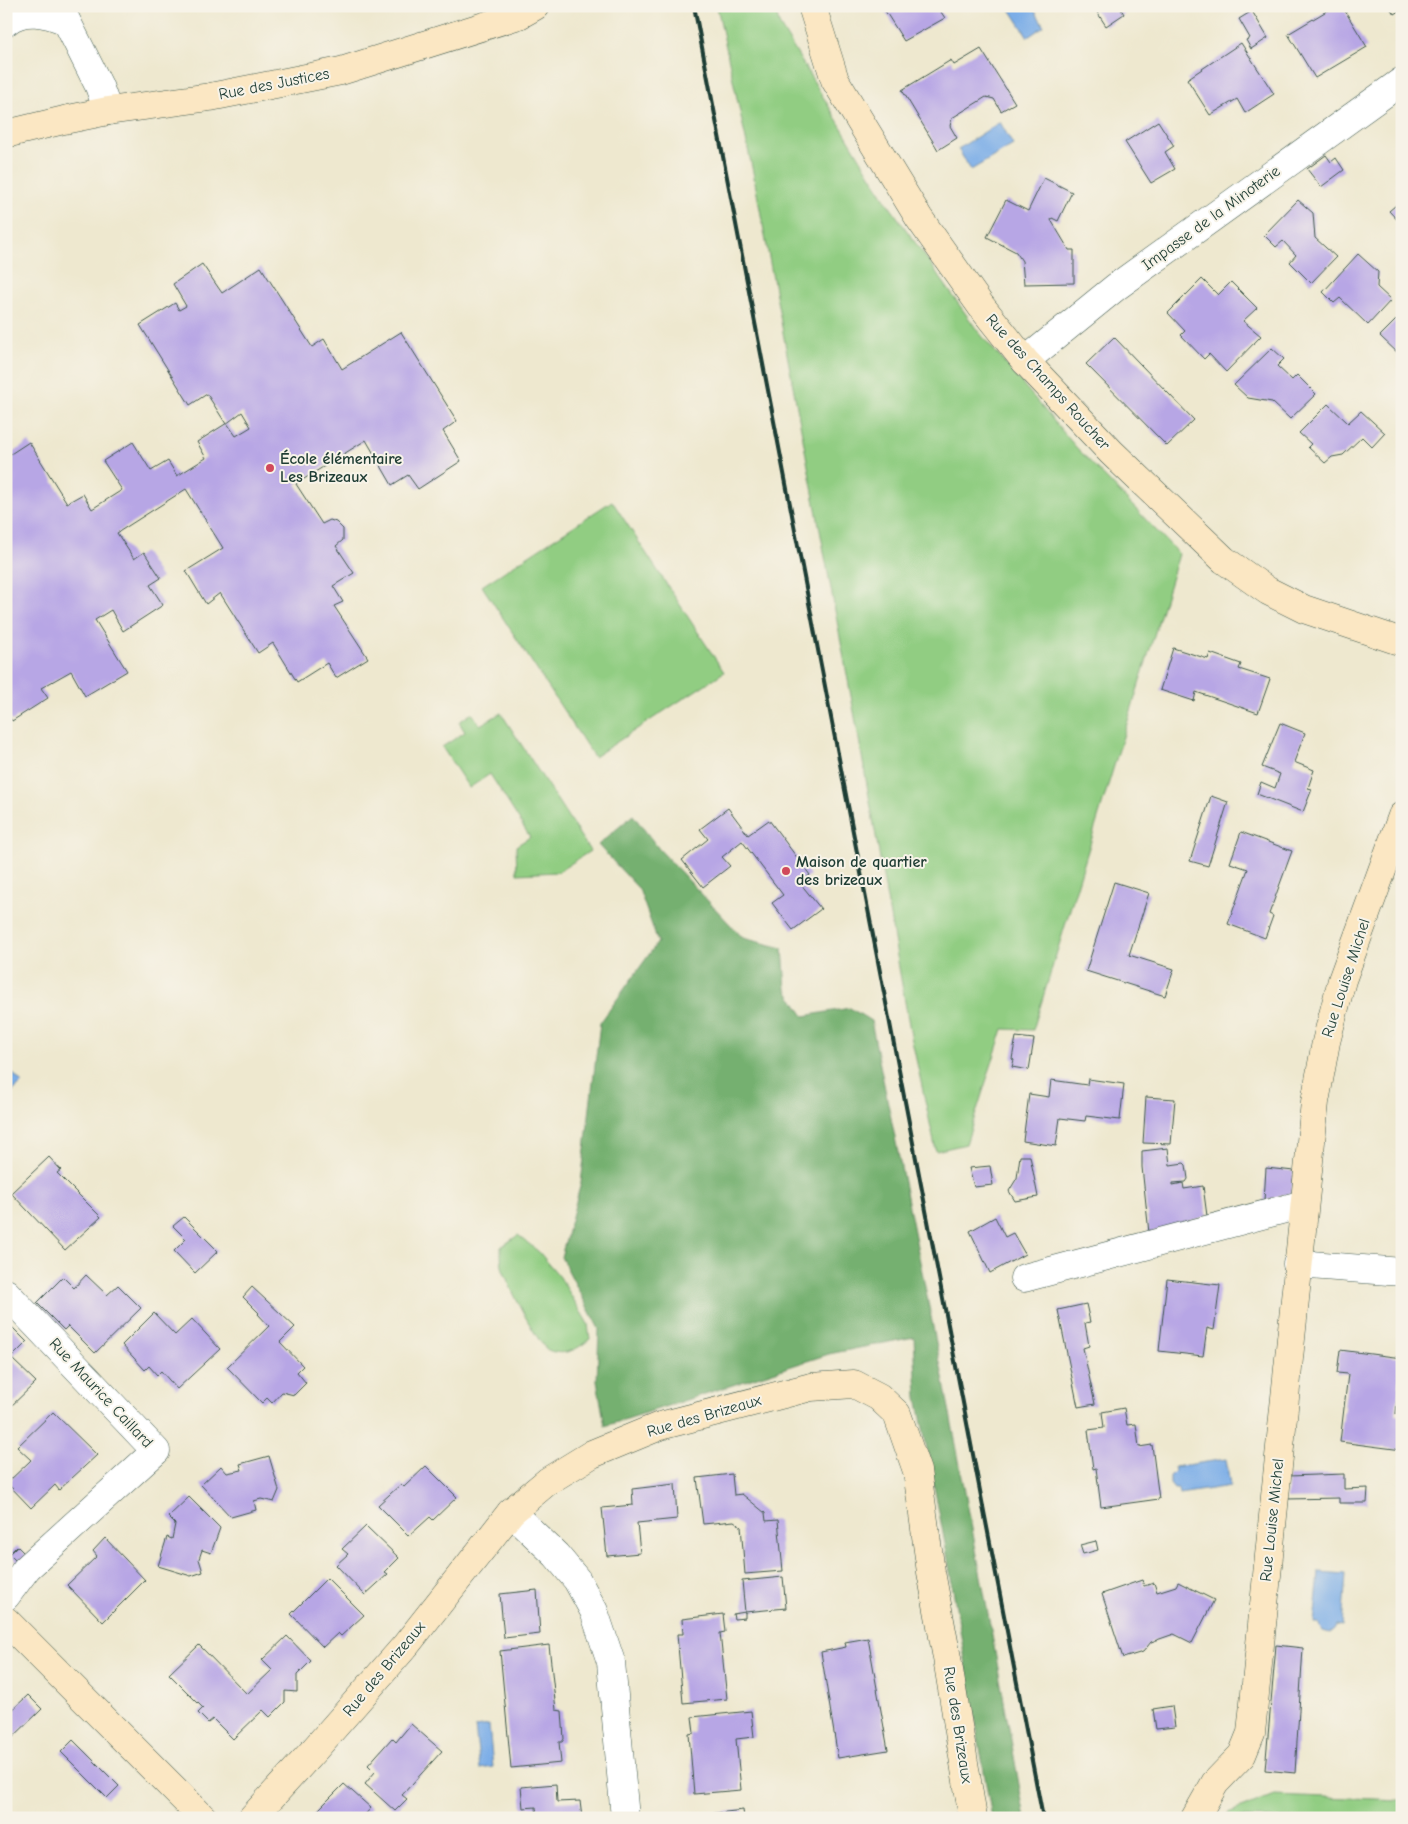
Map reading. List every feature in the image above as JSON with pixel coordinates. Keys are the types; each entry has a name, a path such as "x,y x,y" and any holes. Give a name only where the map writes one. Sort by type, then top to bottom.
{"street":[{"name":"Rue des Justices","path":"6,134 108,111 210,97 341,71 519,15 535,6"},
{"name":"Rue des Champs Roucher","path":"812,6 835,80 919,218 981,306 1026,361 1111,452 1224,560 1268,591 1304,609 1402,642"},
{"path":"6,22 13,16 31,13 62,14 99,86 108,111"},
{"name":"Impasse de la Minoterie","path":"1026,361 1116,287 1402,81"},
{"name":"Rue Louise Michel","path":"1195,1818 1214,1783 1242,1755 1251,1733 1297,1264 1315,1102 1326,1042 1342,980 1402,816"},
{"path":"1024,1278 1304,1204"},
{"path":"1297,1264 1402,1272"},
{"name":"Rue Maurice Caillard","path":"6,1293 156,1451 27,1568 6,1596"},
{"name":"Rue des Brizeaux","path":"252,1818 316,1750 406,1645 511,1512 548,1481 592,1454 660,1426 811,1387 854,1384 879,1397 897,1414 917,1471 931,1572 973,1818"},
{"path":"511,1512 556,1556 577,1580 594,1611 610,1662 625,1818"},
{"path":"6,1621 203,1818"}],"green space":[{"path":"717,6 775,6 779,24 886,201 977,330 1075,446 1179,554 1033,1030 1003,1029 966,1144 936,1151 911,1036 857,728 753,172"},
{"path":"612,501 724,672 594,757 482,586"},
{"path":"472,713 480,725 501,713 590,851 558,872 517,874 516,846 530,837 490,774 469,788 442,747 465,732 459,722"},
{"path":"633,815 659,849 743,938 783,948 786,989 804,1016 850,1008 871,1021 951,1419 1025,1818 992,1818 947,1554 917,1397 914,1337 829,1354 605,1426 597,1381 599,1329 561,1257 581,1183 600,1023 658,942 639,889 598,845"},
{"path":"518,1235 539,1252 560,1277 588,1324 590,1339 576,1349 560,1353 548,1350 537,1337 515,1297 502,1266 501,1247"},
{"path":"1274,1795 1402,1800 1402,1818 1227,1818 1228,1813"}],"water":[{"path":"1008,6 1032,6 1044,26 1028,37"},
{"path":"1000,122 1013,145 971,170 958,149"},
{"path":"6,1066 22,1083 6,1097"},
{"path":"1226,1459 1230,1486 1179,1494 1178,1489 1174,1489 1170,1484 1170,1476 1175,1471 1174,1467"},
{"path":"1319,1572 1346,1574 1342,1626 1337,1625 1330,1633 1323,1631 1319,1624 1314,1624"},
{"path":"489,1725 493,1767 480,1769 475,1727"}],"building":[{"path":"882,6 937,6 945,18 904,41"},
{"path":"1093,6 1119,6 1124,14 1106,26"},
{"path":"1335,6 1342,6 1367,47 1315,78 1288,34"},
{"path":"1389,6 1402,6 1402,9 1394,14"},
{"path":"1252,11 1268,38 1251,49 1246,40 1250,38 1239,19"},
{"path":"1241,43 1274,94 1245,113 1237,99 1210,115 1187,79"},
{"path":"981,49 1015,103 1001,111 994,99 986,97 952,118 950,126 957,138 938,150 902,90 951,60 954,65"},
{"path":"1158,121 1174,146 1165,152 1175,169 1151,183 1125,142"},
{"path":"1326,155 1331,162 1336,158 1344,170 1321,187 1307,169"},
{"path":"1044,178 1072,192 1058,221 1052,218 1051,220 1069,250 1074,250 1074,283 1024,284 1022,261 1016,252 987,237 1006,200 1028,211"},
{"path":"1298,200 1313,213 1315,238 1336,257 1311,283 1290,262 1296,255 1283,241 1276,247 1264,235"},
{"path":"1402,200 1402,225 1389,211"},
{"path":"1358,254 1378,272 1377,287 1391,300 1368,325 1340,298 1334,303 1323,292"},
{"name":"École élémentaire Les Brizeaux","path":"202,264 222,293 261,267 312,347 324,339 342,369 401,332 457,421 443,431 461,461 418,489 408,475 392,485 366,440 296,484 322,524 330,520 336,522 343,529 343,540 336,546 354,573 333,586 343,602 334,606 368,658 336,678 327,663 297,682 273,643 258,653 220,593 206,604 186,571 223,548 186,489 117,533 134,559 144,552 161,578 150,585 163,605 123,631 111,610 95,620 127,671 85,696 71,671 41,688 48,698 12,721 6,713 6,457 29,442 67,503 83,494 92,509 122,490 103,461 133,442 151,471 168,461 177,476 206,458 197,442 226,424 207,394 190,405 140,325 175,303 179,310 186,306 173,284","holes":["242,412 251,427 236,436 227,423"]},
{"path":"1202,279 1218,295 1231,282 1257,308 1243,321 1261,336 1226,372 1209,354 1204,359 1181,335 1185,331 1168,313"},
{"path":"1402,314 1402,357 1380,336"},
{"path":"1114,337 1194,420 1167,446 1086,364"},
{"path":"1272,348 1284,359 1277,366 1292,380 1297,375 1316,394 1290,419 1272,402 1248,398 1234,385"},
{"path":"1328,404 1348,423 1361,411 1385,433 1372,447 1362,437 1343,455 1332,457 1325,463 1308,447 1311,444 1299,433"},
{"path":"1173,648 1208,659 1210,653 1241,664 1239,669 1270,679 1258,713 1196,692 1194,701 1160,690"},
{"path":"1280,723 1305,733 1294,762 1314,770 1308,788 1312,789 1303,812 1257,794 1261,782 1275,788 1280,774 1262,767"},
{"path":"1211,796 1228,802 1208,866 1190,861"},
{"name":"Maison de quartier des brizeaux","path":"728,808 748,835 769,820 810,875 800,883 821,909 793,930 772,903 783,895 742,841 722,857 730,866 703,887 682,860 708,839 700,829"},
{"path":"1241,832 1292,851 1269,914 1273,916 1265,938 1228,924 1248,869 1230,863"},
{"path":"1114,882 1149,893 1129,955 1174,969 1165,996 1086,971"},
{"path":"1016,1037 1034,1039 1029,1070 1012,1067"},
{"path":"1088,1079 1124,1084 1120,1120 1086,1116 1085,1121 1060,1118 1056,1146 1023,1141 1029,1094 1049,1097 1051,1080 1087,1085"},
{"path":"1146,1097 1175,1099 1171,1144 1143,1143"},
{"path":"1168,1148 1170,1165 1184,1163 1188,1179 1186,1182 1173,1183 1173,1185 1183,1183 1184,1189 1203,1186 1207,1216 1149,1233 1142,1151"},
{"path":"1020,1156 1030,1156 1038,1197 1015,1201 1009,1191 1017,1178"},
{"path":"49,1157 61,1170 57,1173 101,1217 65,1250 11,1193"},
{"path":"990,1166 993,1185 974,1187 969,1168"},
{"path":"1266,1168 1294,1171 1292,1193 1264,1201"},
{"path":"184,1217 218,1251 195,1273 174,1251 186,1239 173,1226"},
{"path":"995,1217 1005,1237 1013,1233 1025,1254 990,1273 970,1231"},
{"path":"86,1275 107,1295 118,1285 141,1308 95,1353 68,1326 64,1330 37,1303 63,1277 74,1288"},
{"path":"1167,1279 1220,1285 1214,1330 1207,1328 1203,1356 1159,1351"},
{"path":"252,1287 295,1327 280,1342 303,1366 297,1372 306,1383 294,1395 282,1392 272,1403 267,1398 262,1403 227,1367 269,1326 243,1297"},
{"path":"1086,1304 1090,1322 1085,1323 1089,1346 1083,1348 1095,1404 1078,1407 1058,1310"},
{"path":"154,1313 175,1335 192,1319 220,1349 177,1389 161,1371 157,1375 149,1366 145,1370 122,1345"},
{"path":"12,1327 27,1342 11,1358 36,1382 6,1411 6,1333"},
{"path":"1340,1350 1402,1358 1396,1414 1402,1415 1402,1450 1340,1442 1348,1374 1337,1373"},
{"path":"1124,1408 1127,1425 1136,1424 1139,1447 1152,1445 1159,1499 1101,1507 1096,1468 1093,1469 1088,1430 1104,1428 1102,1412"},
{"path":"53,1412 97,1455 59,1490 55,1485 31,1508 7,1483 31,1460 17,1447"},
{"path":"269,1456 279,1490 274,1502 261,1499 254,1501 256,1510 231,1517 201,1485 221,1466 227,1473 242,1470 240,1464"},
{"path":"426,1466 457,1497 433,1520 430,1517 409,1536 378,1505 401,1484 404,1487"},
{"path":"732,1474 734,1495 742,1494 765,1513 766,1521 778,1520 783,1571 745,1574 741,1526 734,1521 703,1524 697,1478"},
{"path":"1344,1474 1344,1489 1368,1488 1367,1503 1339,1503 1339,1498 1287,1499 1289,1476"},
{"path":"675,1484 677,1519 637,1523 640,1553 607,1556 602,1508 633,1505 632,1489"},
{"path":"189,1497 220,1528 211,1553 202,1550 199,1559 203,1572 191,1576 158,1566 167,1537 172,1539 175,1524 168,1517"},
{"path":"366,1526 399,1558 385,1572 388,1574 365,1595 336,1565 348,1554 342,1549"},
{"path":"105,1538 145,1580 103,1622 67,1585 97,1556 93,1551"},
{"path":"1096,1541 1098,1550 1083,1554 1080,1545"},
{"path":"17,1546 27,1556 19,1564 9,1554"},
{"path":"783,1577 786,1608 745,1612 742,1581"},
{"path":"327,1578 364,1615 341,1636 338,1633 323,1647 291,1614"},
{"path":"1142,1580 1144,1586 1154,1583 1157,1592 1176,1586 1178,1582 1214,1600 1192,1643 1174,1634 1151,1642 1143,1652 1123,1658 1102,1594"},
{"path":"537,1590 540,1634 504,1638 500,1594"},
{"path":"745,1612 745,1618 734,1619 733,1614"},
{"path":"723,1614 725,1632 720,1633 727,1699 683,1703 677,1634 683,1634 682,1619"},
{"path":"287,1636 311,1661 297,1675 297,1692 285,1691 285,1702 270,1717 263,1710 233,1739 213,1719 208,1723 198,1713 203,1708 169,1674 199,1645 247,1694 272,1670 262,1660"},
{"path":"868,1638 888,1750 838,1758 821,1652 846,1647 845,1642"},
{"path":"549,1645 556,1710 562,1711 564,1739 562,1742 559,1742 561,1763 511,1768 500,1651"},
{"path":"1276,1645 1303,1648 1295,1773 1265,1770"},
{"path":"28,1695 42,1709 6,1744 6,1716"},
{"path":"1172,1706 1175,1727 1156,1729 1153,1709"},
{"path":"751,1711 754,1737 736,1739 741,1790 694,1794 689,1734 694,1733 692,1717"},
{"path":"411,1724 442,1751 402,1795 407,1799 395,1811 365,1784 375,1772 368,1765 392,1738 396,1742"},
{"path":"73,1740 119,1786 107,1798 61,1752"},
{"path":"344,1784 371,1808 362,1818 310,1818"},
{"path":"556,1784 557,1802 580,1801 582,1818 537,1818 536,1807 523,1808 521,1787"},
{"path":"743,1810 744,1818 693,1818 692,1816"}],"railway":[{"path":"694,6 1043,1818"}],"place":[{"name":"École élémentaire Les Brizeaux","path":"270,468"},
{"name":"Maison de quartier des brizeaux","path":"786,871"}]}
